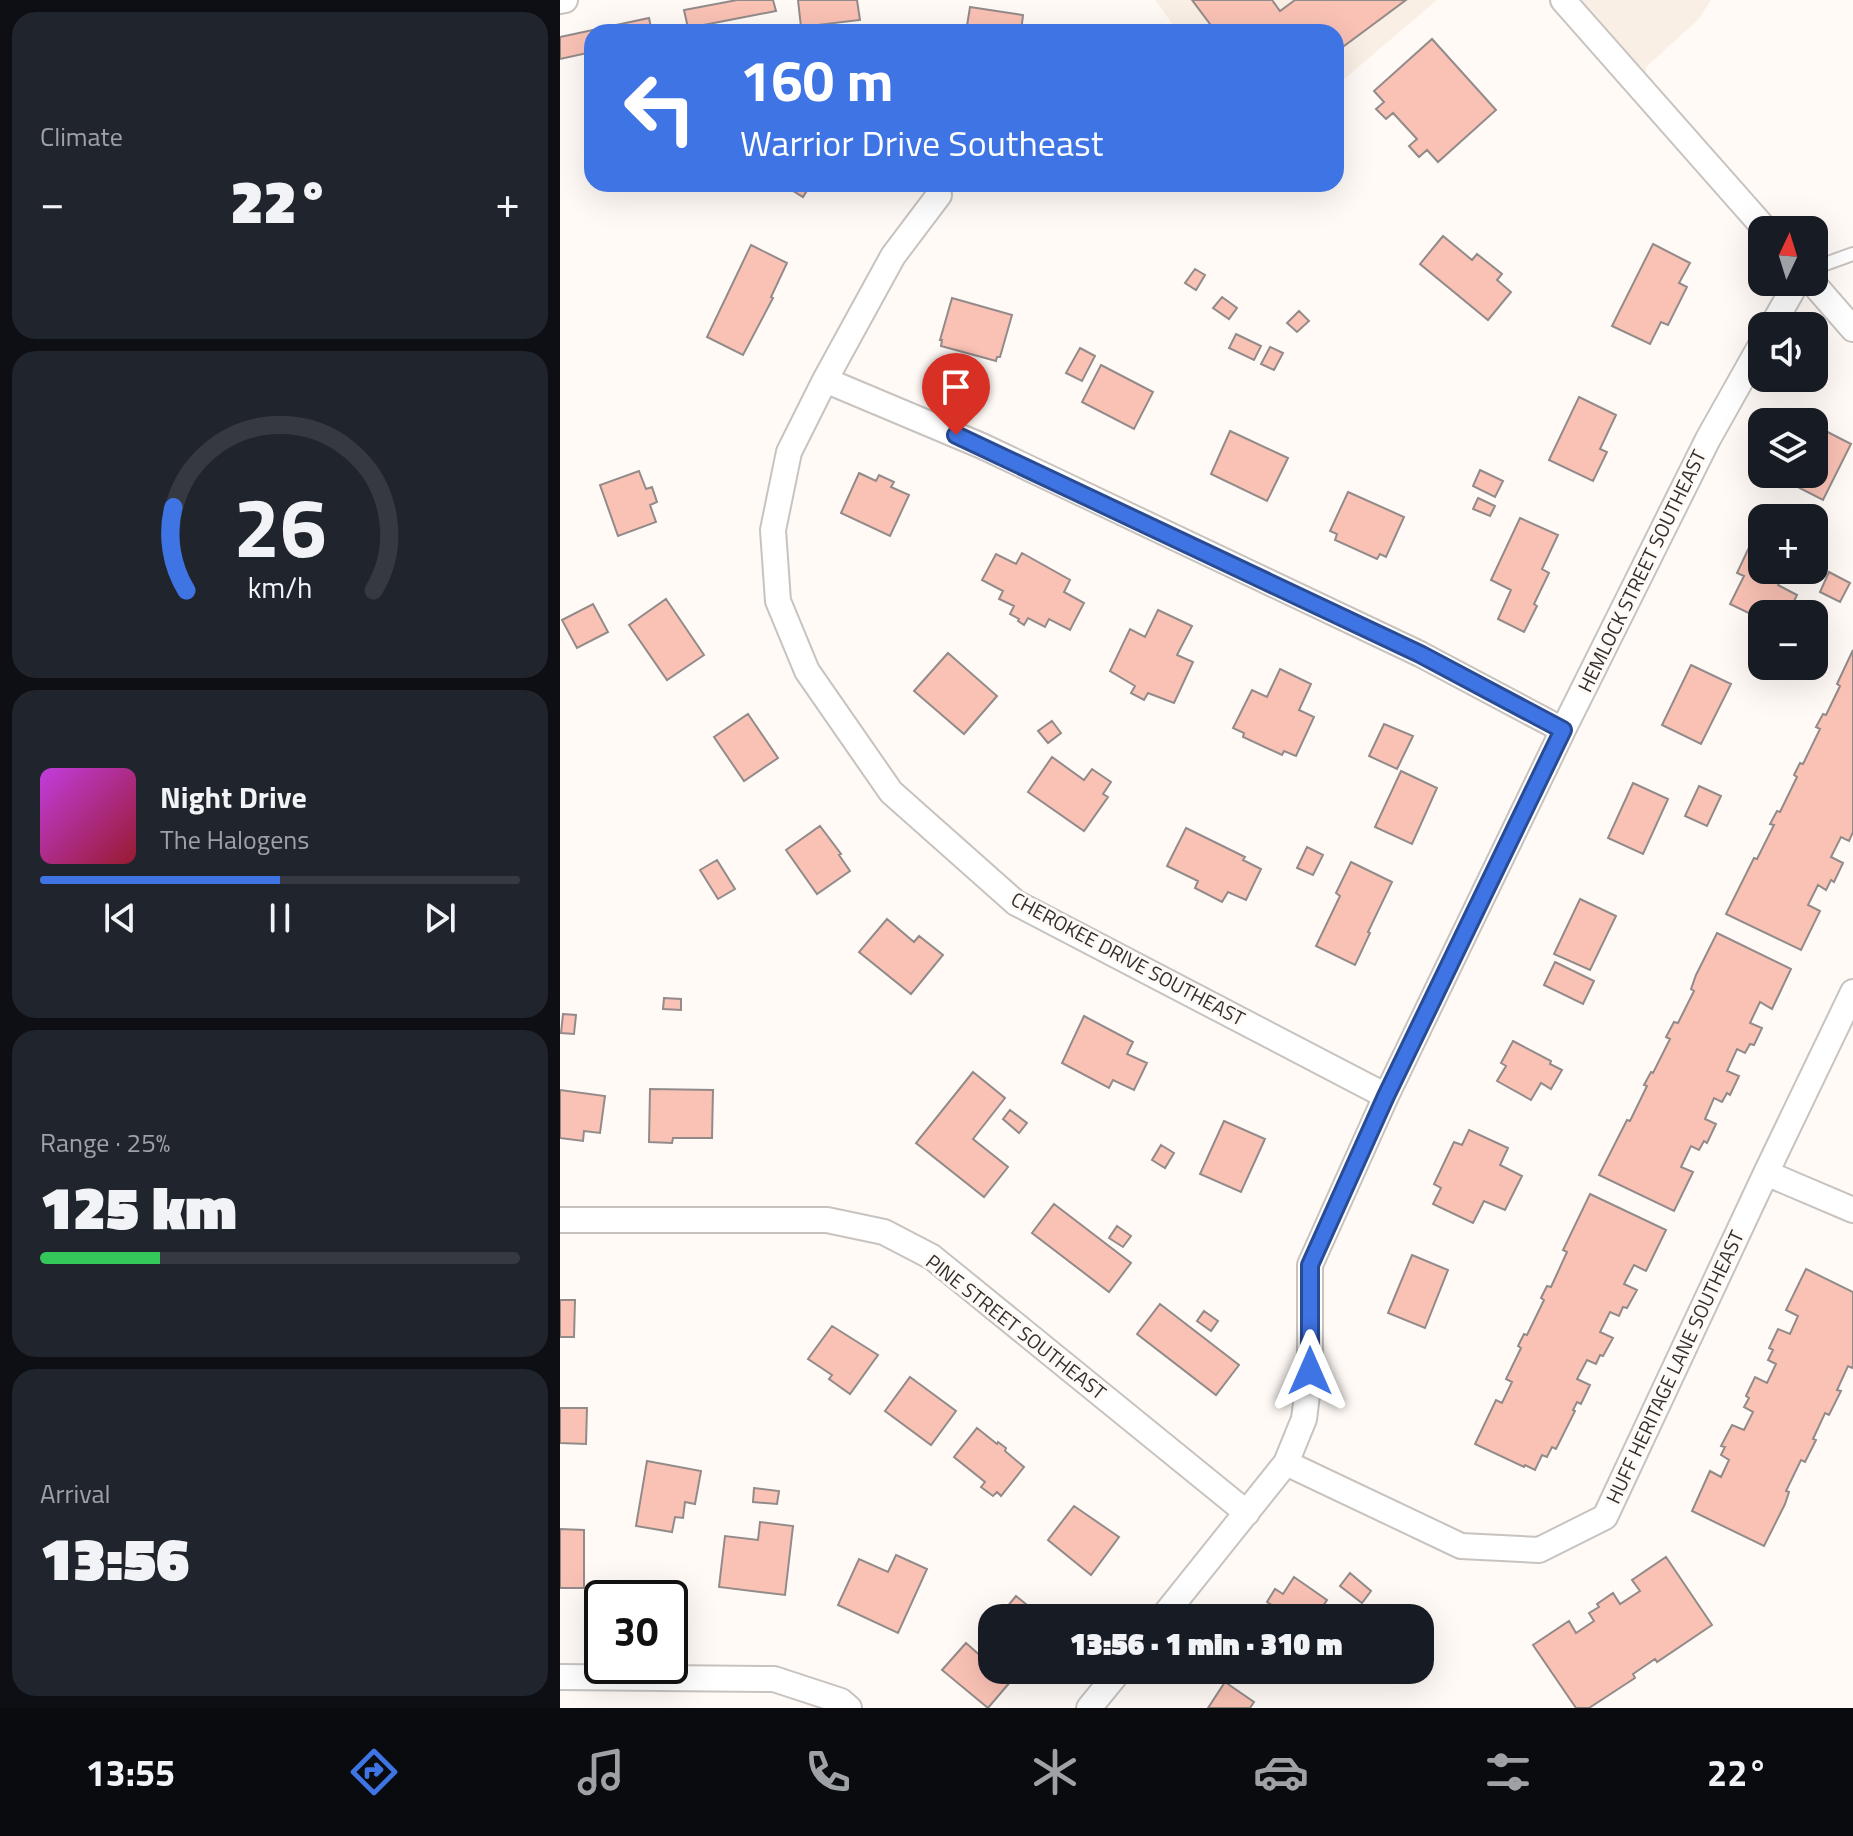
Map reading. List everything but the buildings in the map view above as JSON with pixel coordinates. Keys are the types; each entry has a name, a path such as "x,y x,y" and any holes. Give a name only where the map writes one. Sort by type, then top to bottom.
{"street":[{"path":"1563,0 1754,216"},
{"name":"CHEROKEE DRIVE SOUTHEAST","path":"939,195 893,256 789,452 773,530 778,601 807,671 891,792 1016,903 1386,1096"},
{"path":"1824,296 1853,329"},
{"name":"HEMLOCK STREET SOUTHEAST","path":"1173,1604 1286,1463 1304,1419 1310,1371 1310,1265 1386,1096 1563,730 1708,439 1748,368"},
{"path":"825,380 996,453 1420,654 1563,730"},
{"name":"HUFF HERITAGE LANE SOUTHEAST","path":"1286,1463 1461,1546 1539,1550 1605,1517 1853,992"},
{"path":"1766,1173 1853,1210"},
{"name":"PINE STREET SOUTHEAST","path":"560,1220 827,1220 884,1232 932,1257 1247,1513"},
{"path":"560,1677 774,1679 841,1701 849,1708"},
{"path":"1089,1708 1109,1684"}],"lane":[{"path":"1828,263 1853,254"}],"shaded area":[{"path":"1155,0 1437,0 1344,79 1344,24 1172,24"},
{"path":"1582,0 1711,0 1699,19 1646,67 1646,73"}],"route":[{"path":"956,435 1420,654 1563,730 1386,1096 1310,1265 1310,1371"}]}
